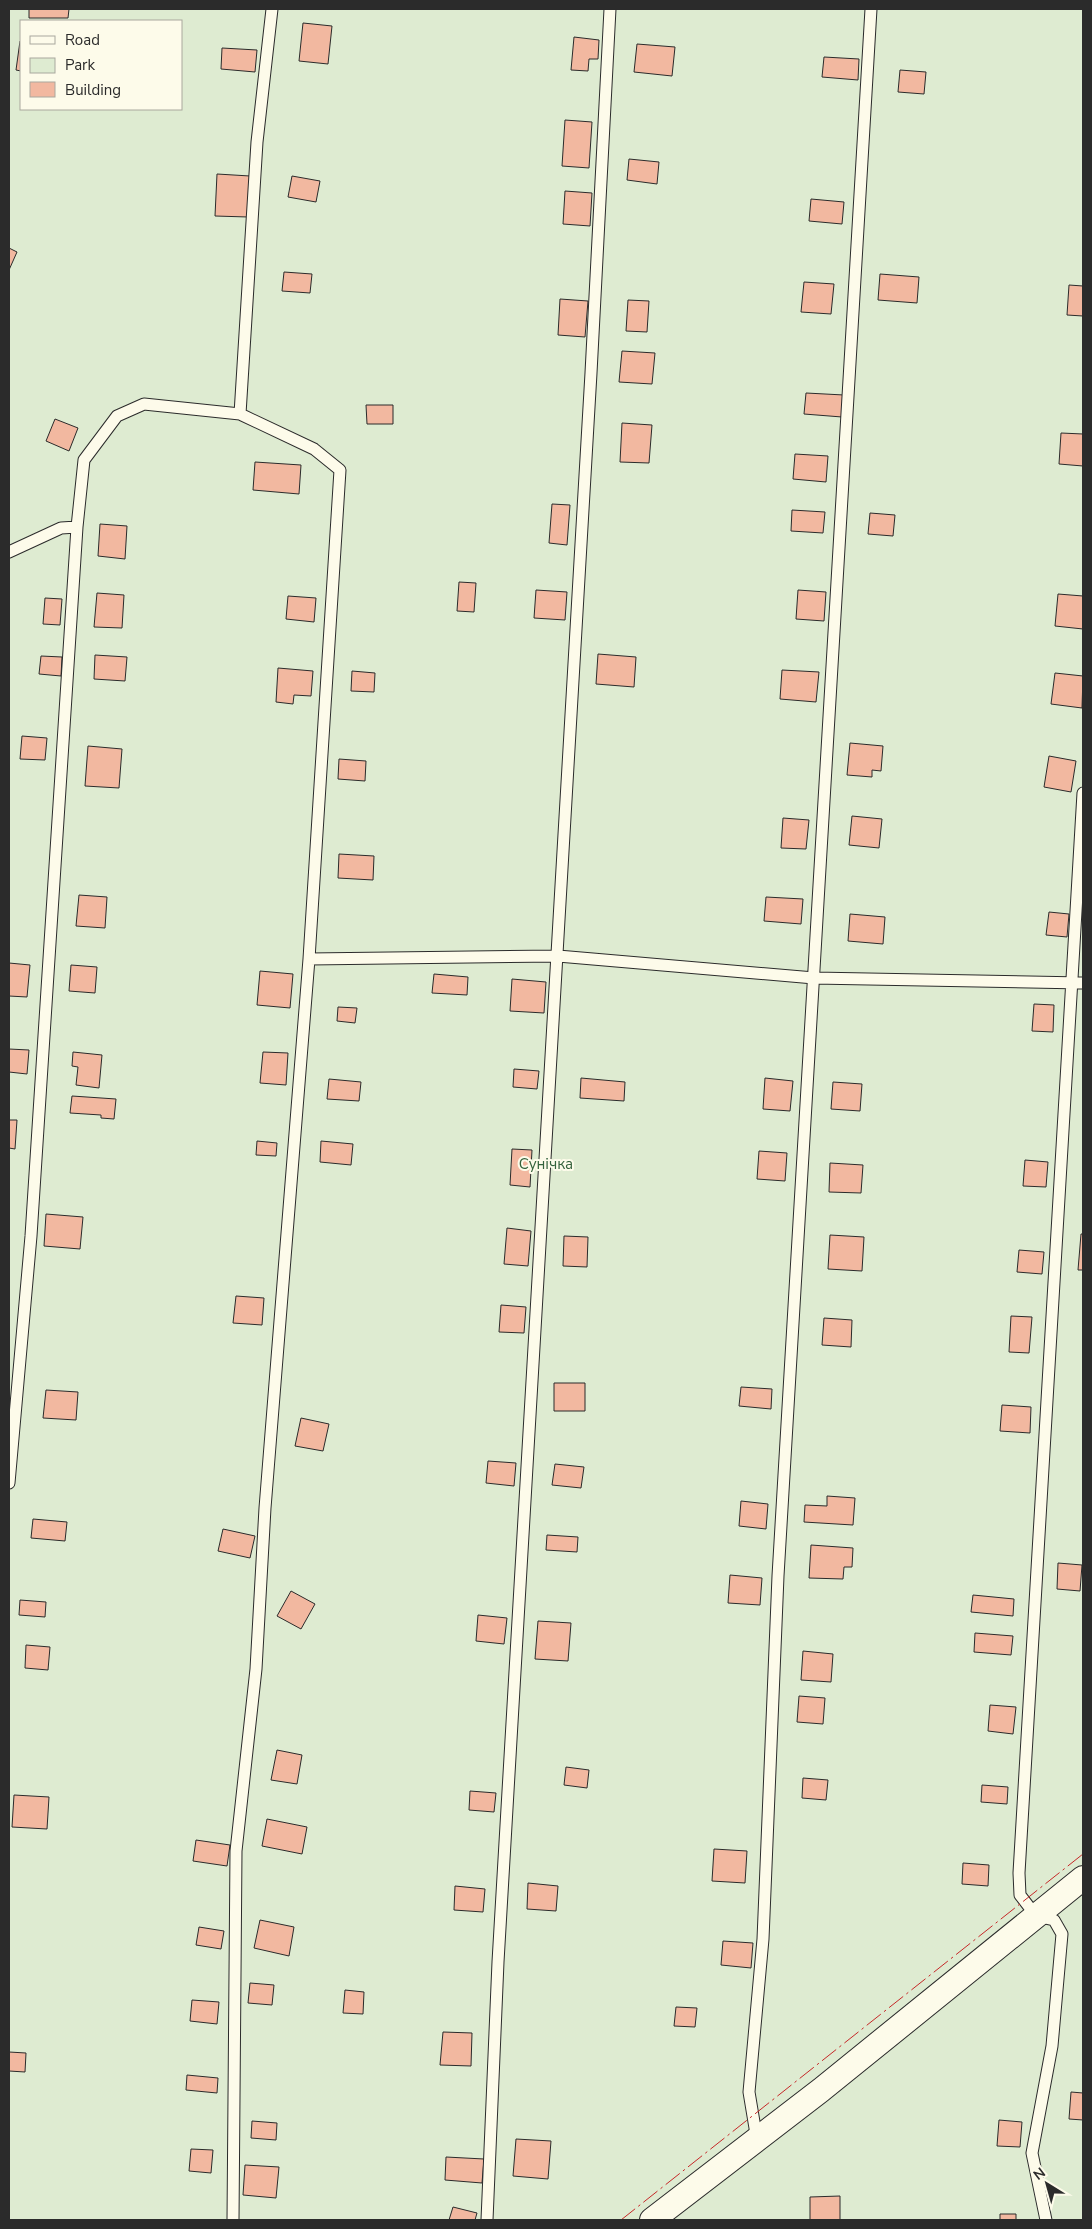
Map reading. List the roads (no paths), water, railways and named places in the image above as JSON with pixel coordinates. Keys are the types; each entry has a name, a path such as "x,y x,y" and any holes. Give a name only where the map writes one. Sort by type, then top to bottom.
{"street":[{"path":"652,2220 821,2090 1083,1878"}],"lane":[{"path":"240,414 257,142 272,9"},
{"path":"487,2220 498,1962 558,956 610,9"},
{"path":"757,2140 749,2092 763,1939 778,1576 871,9"},
{"path":"9,1484 30,1236 77,527 84,460 117,416 144,404 240,414 314,449 340,470 309,959 264,1508 256,1669 236,1851 233,2220"},
{"path":"9,552 61,528 77,527"},
{"path":"1046,2220 1032,2153 1052,2046 1062,1934 1054,1920 1036,1916 1020,1895 1019,1873 1078,982 1083,793"},
{"path":"309,959 558,956 814,978 1078,982"}],"park label":[{"name":"Сунічка","path":"546,1164"}]}
